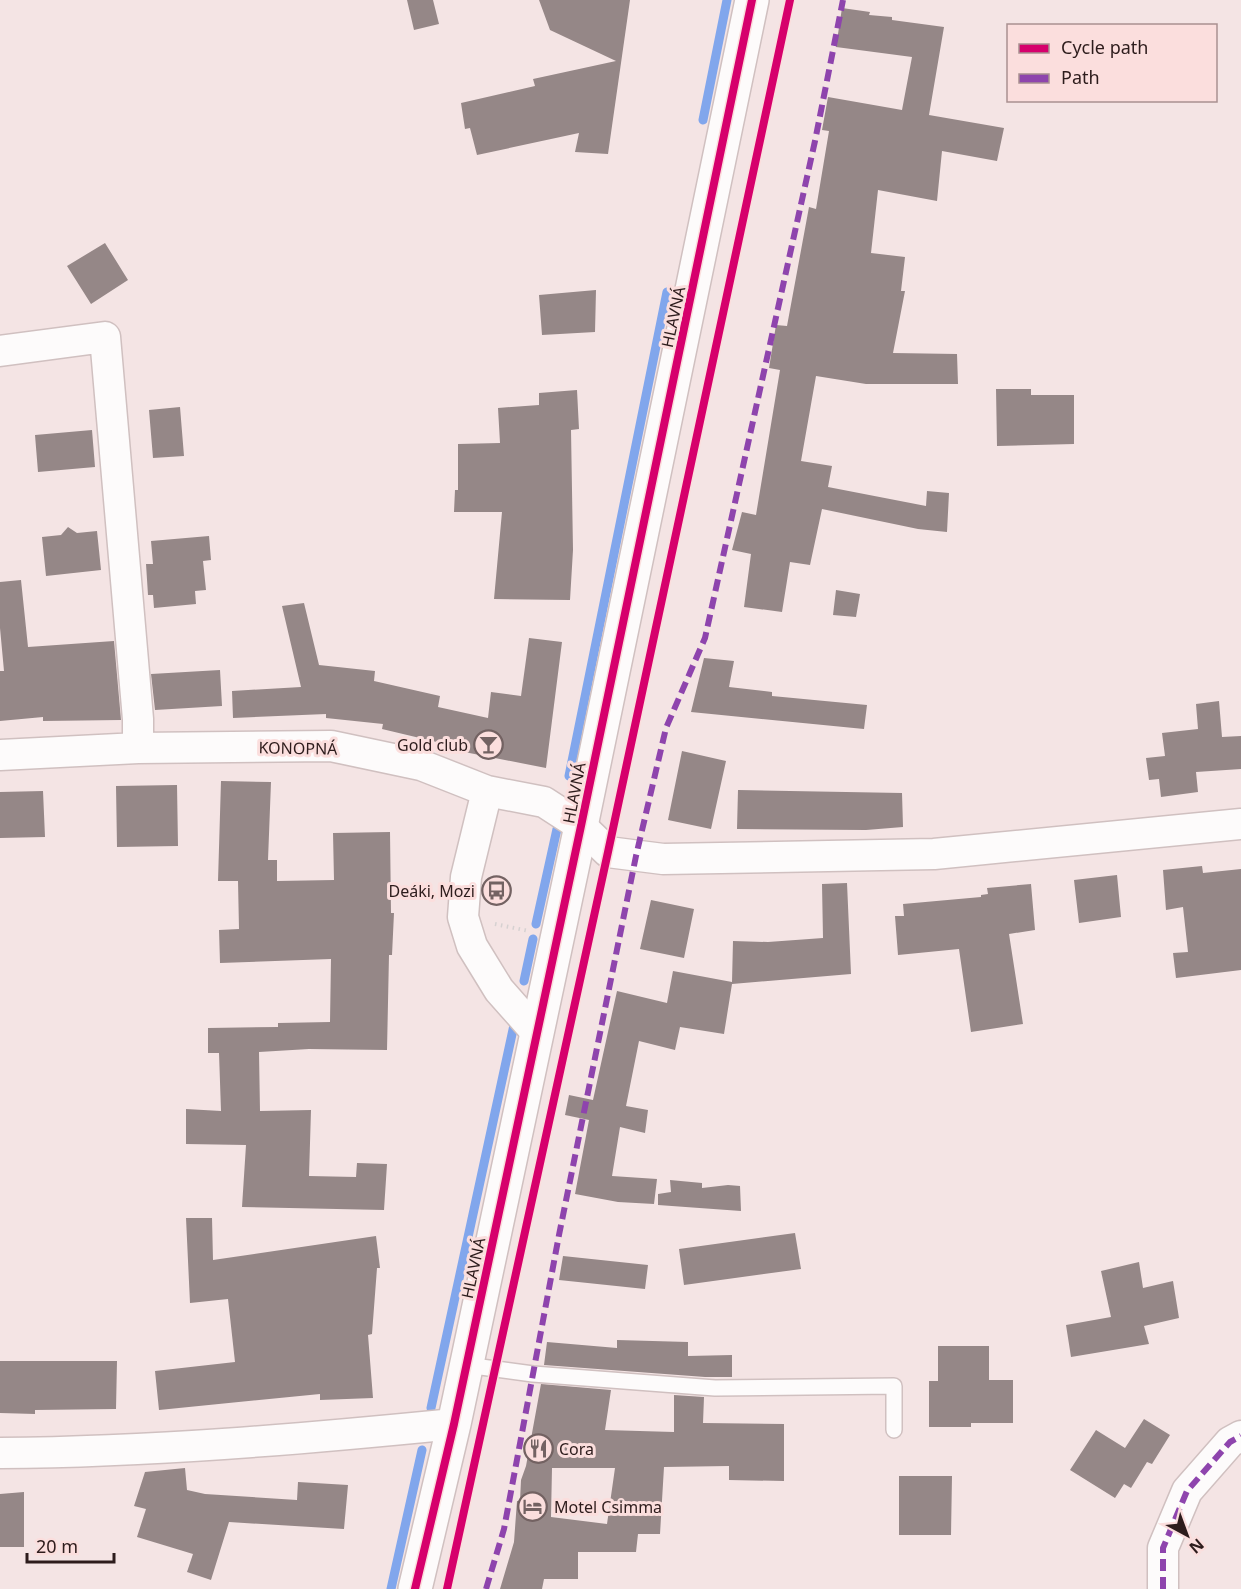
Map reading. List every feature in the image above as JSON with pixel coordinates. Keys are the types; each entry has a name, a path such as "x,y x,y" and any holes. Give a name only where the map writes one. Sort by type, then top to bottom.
{"street":[{"name":"HLAVNÁ","path":"415,1589 454,1424 581,826 752,0"},
{"path":"0,351 105,337 138,718 138,748"},
{"name":"KONOPNÁ","path":"0,755 138,748 331,746 421,765 487,790 544,802 581,826 608,852 663,859 934,854 1241,824"},
{"path":"487,790 466,877 463,917 472,946 499,990 537,1033"},
{"path":"0,1453 94,1452 454,1424"},
{"path":"1163,1589 1163,1548 1188,1491 1230,1442 1241,1436"}],"lane":[{"path":"466,1365 533,1374 715,1388 894,1386 894,1430"}],"building":[{"path":"407,0 433,0 439,24 414,30"},
{"path":"539,0 630,0 608,154 575,152 579,133 477,155 470,128 465,129 461,103 535,86 533,79 616,61 550,30"},
{"path":"842,8 870,12 869,15 892,17 892,20 944,27 929,115 1004,128 997,161 942,151 937,201 878,190 871,253 905,257 901,291 905,291 893,353 957,354 958,384 866,384 816,376 801,461 832,466 828,487 926,506 927,491 949,493 947,532 918,529 822,509 810,565 790,562 782,612 744,607 751,554 732,550 742,512 756,515 780,370 769,368 776,325 787,326 809,207 816,209 829,131 822,130 828,97 902,110 912,57 836,47"},
{"path":"105,243 128,280 91,304 67,266"},
{"path":"596,290 595,332 542,335 539,295"},
{"path":"996,389 1031,389 1031,395 1074,395 1074,444 997,446"},
{"path":"577,390 579,429 571,430 573,550 570,600 494,599 502,512 454,512 455,490 458,490 458,444 500,443 498,408 539,405 539,393"},
{"path":"180,407 184,456 153,458 149,410"},
{"path":"92,430 95,467 38,472 35,435"},
{"path":"68,527 77,533 97,531 101,570 46,576 42,537 61,535"},
{"path":"209,536 211,560 203,561 206,590 195,591 196,604 154,608 153,595 148,595 146,564 153,564 151,541"},
{"path":"21,580 28,647 114,641 121,720 43,721 43,717 0,721 0,671 4,671 0,628 0,582"},
{"path":"836,590 860,594 856,617 833,615"},
{"path":"304,603 319,665 375,671 374,681 440,696 438,707 488,718 491,692 521,696 529,638 562,642 546,768 444,748 445,744 382,729 383,724 326,718 326,714 233,718 232,691 301,687 282,606"},
{"path":"704,658 734,661 729,687 772,692 772,696 867,705 864,729 691,712"},
{"path":"220,670 222,706 155,710 151,674"},
{"path":"1219,701 1222,737 1241,736 1241,769 1196,772 1198,792 1161,797 1159,779 1149,780 1146,758 1165,756 1162,733 1198,729 1196,704"},
{"path":"682,751 726,761 711,829 668,820"},
{"path":"221,781 271,782 268,860 277,860 277,881 334,880 333,833 390,832 391,913 394,913 392,955 389,955 387,1050 309,1049 259,1052 260,1111 311,1110 309,1176 356,1177 357,1163 387,1164 384,1210 242,1207 246,1145 186,1144 186,1109 221,1111 219,1053 208,1053 208,1028 278,1027 278,1023 330,1022 331,959 220,963 219,930 239,929 238,881 218,881"},
{"path":"177,785 178,846 117,847 116,786"},
{"path":"738,790 902,793 903,827 866,830 737,829"},
{"path":"43,791 45,837 0,838 0,792"},
{"path":"1202,866 1203,873 1241,869 1241,970 1176,978 1173,953 1188,952 1183,907 1166,910 1163,870"},
{"path":"1117,875 1121,917 1079,923 1074,880"},
{"path":"847,883 851,974 732,984 724,1034 680,1027 675,1050 639,1041 626,1106 648,1110 645,1133 620,1127 612,1176 657,1179 654,1204 618,1202 575,1194 589,1120 565,1115 569,1095 593,1100 617,991 667,1003 673,971 732,982 733,941 768,942 823,938 822,884"},
{"path":"1031,884 1035,930 1009,934 1023,1024 971,1032 959,949 898,955 895,916 904,916 903,904 981,897 981,895 988,894 987,888"},
{"path":"651,900 694,909 684,958 640,949"},
{"path":"670,1180 702,1183 702,1188 740,1186 741,1211 658,1205 658,1194 671,1192"},
{"path":"186,1218 212,1218 213,1260 376,1236 380,1268 377,1268 372,1334 368,1335 373,1398 320,1400 320,1394 159,1410 155,1371 235,1362 228,1299 190,1303"},
{"path":"795,1233 801,1269 684,1285 679,1249"},
{"path":"563,1256 648,1265 645,1289 559,1280"},
{"path":"1139,1262 1143,1288 1173,1281 1179,1318 1144,1326 1149,1344 1071,1357 1066,1325 1111,1317 1101,1271"},
{"path":"617,1340 688,1342 688,1356 732,1355 732,1377 544,1365 547,1342 617,1348"},
{"path":"938,1346 989,1346 989,1380 1013,1380 1013,1423 971,1423 971,1427 929,1427 929,1381 938,1381"},
{"path":"0,1361 117,1361 116,1409 35,1410 35,1414 0,1413"},
{"path":"541,1384 611,1390 605,1430 674,1432 674,1395 704,1397 703,1423 784,1424 784,1481 729,1480 729,1466 664,1467 660,1534 638,1534 636,1552 578,1552 578,1579 544,1579 542,1589 500,1589 514,1542 517,1501 520,1501 521,1480 526,1466","holes":["552,1468 615,1468 607,1524 551,1517"]},
{"path":"1144,1419 1170,1435 1152,1464 1147,1462 1131,1488 1124,1484 1115,1498 1070,1470 1096,1430 1125,1448"},
{"path":"185,1468 187,1490 205,1494 297,1500 298,1482 348,1485 344,1529 229,1522 211,1580 187,1572 193,1554 137,1537 146,1509 134,1506 145,1472"},
{"path":"899,1476 952,1476 951,1535 899,1535"},
{"path":"24,1492 24,1547 0,1547 0,1494"}],"waterway":[{"path":"703,120 727,0"},
{"path":"569,776 667,292"},
{"path":"536,924 557,829"},
{"path":"524,981 533,939"},
{"path":"431,1408 514,1025"},
{"path":"391,1589 422,1450"}],"marked path":[{"path":"486,1589 504,1529 559,1235 636,856 666,728 705,638 815,141 843,0"},
{"path":"1163,1589 1163,1548 1187,1491 1230,1442 1241,1436"}],"cycle path":[{"path":"415,1589 454,1424 581,826 752,0"},
{"path":"447,1589 608,852 790,0"}],"place":[{"name":"Gold club","path":"489,745"},
{"name":"Deáki, Mozi","path":"496,891"},
{"name":"Cora","path":"538,1449"},
{"name":"Motel Csimma","path":"533,1507"}]}
